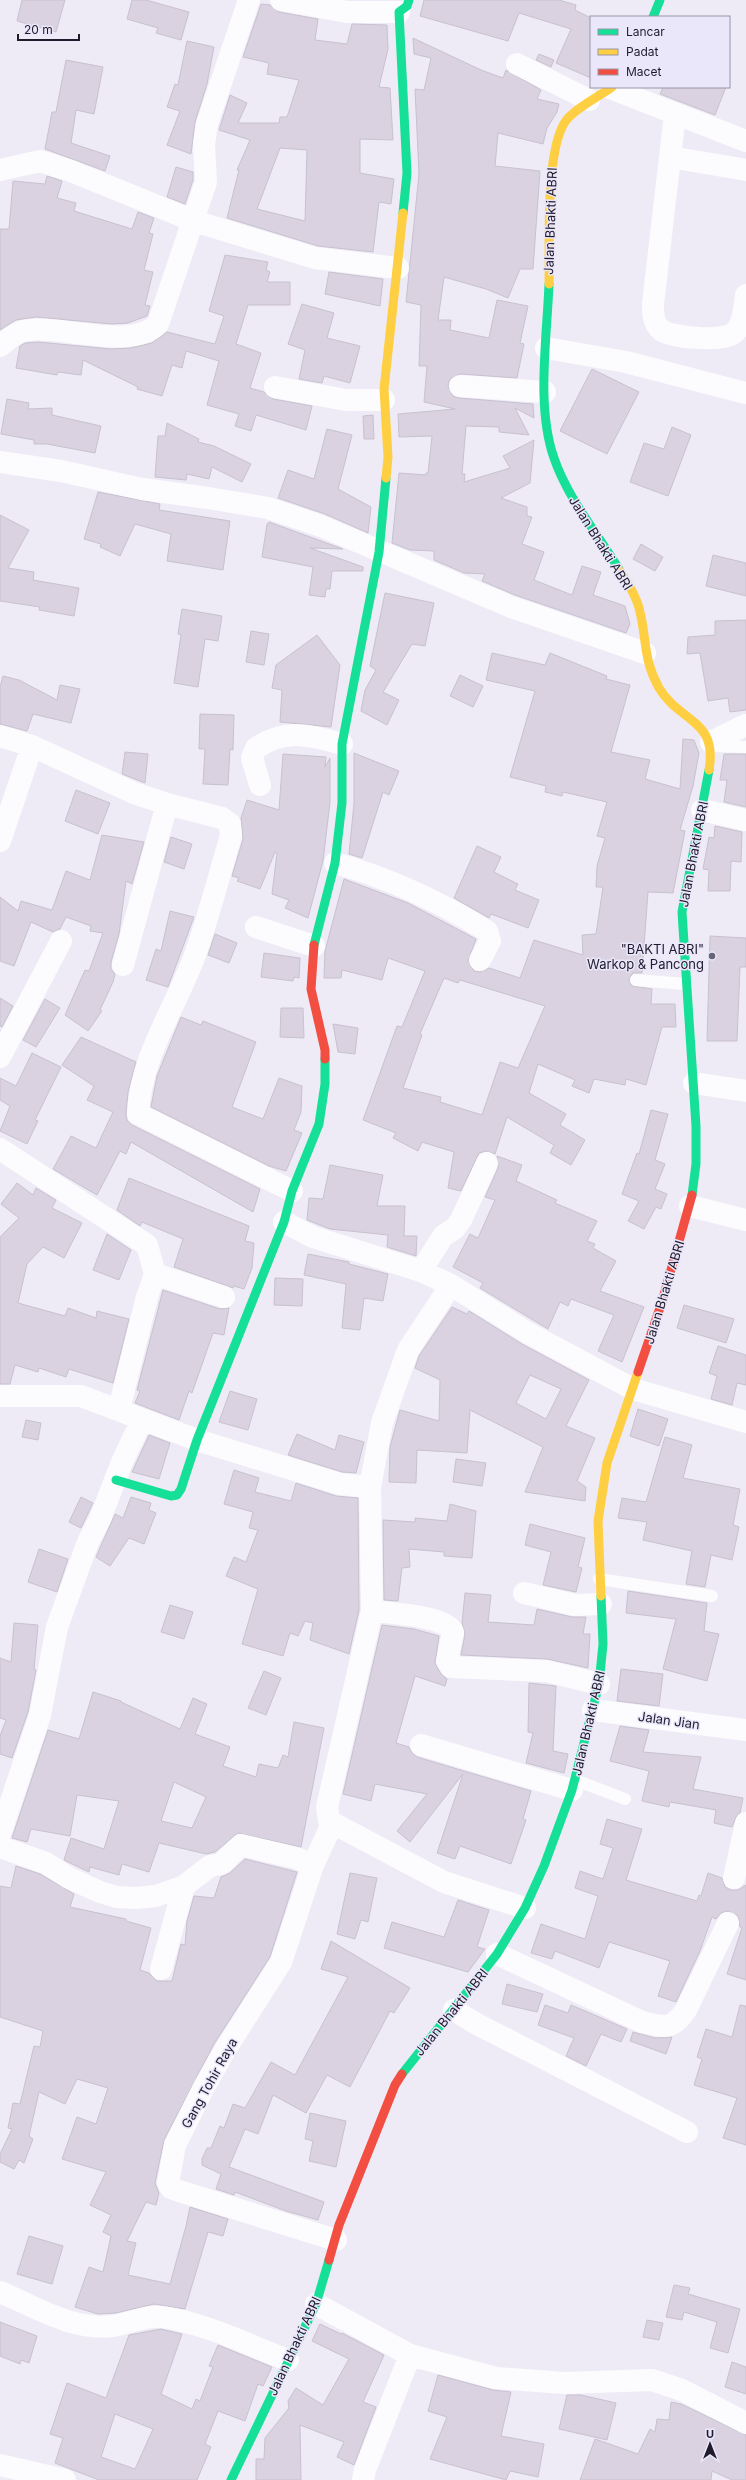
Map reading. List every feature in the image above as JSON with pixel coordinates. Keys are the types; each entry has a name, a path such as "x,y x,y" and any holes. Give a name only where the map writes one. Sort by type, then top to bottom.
{"street":[{"path":"0,346 15,335 24,331 85,335 132,335 153,329 158,324 206,182 204,144 207,124 249,0"},
{"path":"116,1480 163,1495 177,1495 181,1489 197,1440 284,1222 292,1192 305,1157 316,1134 325,1084 325,1050 311,989 314,946 335,863 342,803 342,744 378,552 388,457 384,400 407,173 404,6 348,12 281,0"},
{"path":"653,16 660,0"},
{"path":"517,64 589,100"},
{"path":"611,88 746,141"},
{"name":"Jalan Bhakti ABRI","path":"232,2480 316,2304 345,2210 395,2085 407,2066 454,2010 497,1954 525,1908 544,1866 573,1785 599,1684 603,1644 599,1579 598,1521 605,1470 633,1389 690,1206 696,1164 694,1082 682,912 702,810 711,744 706,732 680,712 662,692 650,671 645,653 642,615 634,596 570,495 557,466 548,436 545,392 553,154 559,131 569,117 589,100 611,88"},
{"path":"675,114 653,304 656,324 662,330 678,336 723,338 734,333 741,323 746,295"},
{"path":"670,157 746,170"},
{"path":"0,170 40,161 71,171 194,221 315,258 398,268"},
{"path":"546,348 626,362 746,393"},
{"path":"460,386 545,392"},
{"path":"275,387 346,400 384,400"},
{"path":"0,462 61,471 142,489 268,508 321,526 378,552 512,607 645,653"},
{"path":"711,744 746,724"},
{"path":"0,736 32,746 134,793 167,804 222,818 230,824 231,829 195,955 153,1051 142,1087 138,1114 292,1192"},
{"path":"260,785 252,758 256,748 273,737 312,736 342,744"},
{"path":"0,840 32,746"},
{"path":"123,965 167,804"},
{"path":"702,810 746,820"},
{"path":"335,863 374,874 400,884 487,931 490,941 480,960"},
{"path":"256,927 314,946"},
{"path":"0,1057 61,941"},
{"path":"694,1082 746,1091"},
{"path":"0,1149 147,1246 155,1274 147,1297 119,1409"},
{"path":"421,1271 443,1236 455,1228 461,1220 487,1164"},
{"path":"690,1206 746,1220"},
{"path":"284,1222 313,1237 421,1271 451,1285 528,1332 633,1389 746,1422"},
{"path":"155,1274 224,1297"},
{"path":"451,1285 408,1350 382,1423 370,1487 372,1611 326,1806 332,1824 444,1882 525,1908"},
{"path":"0,1396 80,1396 119,1409 142,1420 197,1440 340,1484 370,1487"},
{"path":"0,1834 40,1715 56,1627 88,1542 100,1519 142,1420"},
{"path":"524,1593 575,1605 601,1604"},
{"path":"372,1611 430,1619 447,1624 452,1628 454,1635 448,1656 448,1665 451,1667 546,1671 599,1684"},
{"name":"Jalan Jian","path":"593,1710 746,1730"},
{"path":"421,1745 573,1785"},
{"path":"734,1878 746,1823"},
{"name":"Gang Tohir Raya","path":"332,1824 313,1865 281,1962 225,2050 204,2087 175,2145 168,2183 171,2188 179,2191 336,2240"},
{"path":"0,1847 35,1858 69,1878 100,1892 117,1897 147,1898 184,1886 210,1866 221,1864 241,1845 296,1858 313,1865"},
{"path":"161,1969 184,1886"},
{"path":"497,1954 642,2022 666,2027 676,2023 686,2010 728,1923"},
{"path":"454,2010 475,2023 687,2132"},
{"path":"0,2292 72,2322 89,2326 112,2326 141,2318 164,2318 188,2323 288,2360"},
{"path":"316,2304 410,2355 496,2378 565,2383 638,2379 652,2380 682,2390 746,2423"},
{"path":"363,2480 365,2470 410,2355"},
{"path":"0,2465 65,2480"}],"lane":[{"path":"711,744 746,747"},
{"path":"636,980 686,984"},
{"path":"599,1579 712,1596"},
{"path":"573,1785 625,1799"}],"building":[{"path":"22,0 65,0 56,32 17,21"},
{"path":"132,0 146,0 189,12 181,40 156,33 158,28 127,19"},
{"path":"424,0 559,0 576,5 575,10 590,18 590,78 556,63 571,29 519,13 508,41 420,16"},
{"path":"261,4 270,5 279,12 318,19 315,40 347,44 352,24 387,25 388,49 379,87 390,88 393,140 360,139 360,173 394,179 391,204 379,202 373,252 318,246 227,218 239,170 237,170 250,140 219,130 230,95 247,103 238,123 279,123 280,117 287,117 299,80 267,74 269,63 243,57","holes":["280,148 307,150 305,221 257,209"]},
{"path":"413,38 481,70 503,78 506,70 541,90 537,99 559,104 557,112 547,128 543,144 498,133 495,166 540,171 533,269 520,269 508,298 486,289 444,277 438,320 451,320 450,330 489,338 497,300 528,306 520,343 524,344 517,378 460,374 450,379 448,386 453,396 459,398 533,404 534,418 515,408 529,435 499,432 499,427 466,426 462,474 465,474 464,482 510,468 503,456 534,440 530,483 501,498 527,507 527,516 532,517 522,544 544,552 534,580 572,595 582,566 601,572 593,595 625,606 630,624 626,633 515,595 482,581 485,574 464,573 434,560 434,551 410,550 392,543 399,473 426,475 426,473 428,473 432,436 399,437 398,414 455,409 424,402 427,366 419,366 421,305 406,302 419,174 415,89 424,90 431,58 414,54"},
{"path":"187,41 214,47 207,84 195,122 191,154 167,145 180,111 167,107 175,84 178,85"},
{"path":"539,54 554,60 551,67 536,60"},
{"path":"66,60 103,67 94,114 76,110 71,143 110,156 105,171 45,149 52,112 56,112"},
{"path":"663,88 726,88 715,115 660,94"},
{"path":"176,167 193,172 193,180 185,204 167,197"},
{"path":"47,176 62,181 57,198 76,203 74,211 132,229 138,212 154,218 149,233 153,234 144,270 153,272 145,305 150,306 147,316 128,323 112,324 36,317 16,320 0,330 0,229 9,229 13,181 45,184"},
{"path":"225,255 268,262 266,270 270,272 267,282 290,282 290,305 248,305 236,344 261,353 250,388 264,392 273,399 312,406 306,430 256,415 251,431 235,426 239,414 207,405 219,361 186,351 182,368 172,365 162,396 137,389 138,387 83,360 81,375 58,372 57,375 16,368 20,346 25,343 38,342 111,349 130,348 152,343 167,332 215,344 224,316 209,311"},
{"path":"329,272 383,279 380,306 325,294"},
{"path":"302,304 334,313 327,338 360,346 350,383 324,376 322,383 299,379 305,350 288,344"},
{"path":"592,369 639,392 607,454 560,431"},
{"path":"7,399 29,403 28,409 52,408 52,415 101,426 95,453 47,444 34,444 34,440 1,434"},
{"path":"373,415 374,439 364,439 363,416"},
{"path":"167,423 199,439 198,442 214,446 251,464 242,482 212,467 209,479 187,474 186,480 155,477 158,436 165,436"},
{"path":"672,427 691,435 668,496 630,482 644,443 664,449"},
{"path":"327,429 352,435 338,489 371,507 368,533 325,514 278,498 288,470 314,479"},
{"path":"98,492 160,504 159,510 230,521 223,570 167,561 171,534 135,524 120,556 100,547 101,544 84,539"},
{"path":"0,515 29,530 8,568 34,572 33,580 79,588 74,616 39,610 40,607 0,601"},
{"path":"269,522 343,549 310,548 363,567 363,571 332,571 330,589 326,589 325,597 309,595 313,567 262,557 267,524"},
{"path":"641,544 663,557 655,571 633,559"},
{"path":"713,555 746,563 746,596 706,586"},
{"path":"385,593 434,603 425,646 412,644 383,692 399,700 387,725 361,711 365,690 376,670 370,666"},
{"path":"182,609 222,616 218,641 205,639 198,687 174,683 181,635 178,634"},
{"path":"746,620 746,710 730,712 728,698 708,701 700,653 687,654 688,637 715,635 715,621"},
{"path":"251,631 269,634 264,665 246,662"},
{"path":"317,635 340,665 331,727 280,722 282,690 272,688 276,665"},
{"path":"492,653 545,665 550,653 607,676 606,679 630,685 611,752 650,760 645,779 680,789 683,739 694,740 699,753 693,786 680,830 685,831 673,893 648,892 642,973 633,973 629,979 632,986 652,989 651,1004 675,1004 676,1027 662,1027 646,1085 626,1079 625,1085 594,1079 589,1093 572,1086 575,1080 538,1064 529,1093 566,1114 560,1125 585,1140 571,1165 550,1153 554,1145 507,1117 495,1154 486,1151 479,1153 461,1191 448,1188 454,1152 422,1142 418,1151 393,1138 396,1133 363,1120 397,1026 402,1027 425,971 388,958 382,980 342,970 341,978 324,978 325,951 344,879 408,903 476,939 468,961 474,971 480,972 489,968 520,978 534,940 583,955 582,935 596,934 603,887 596,887 597,866 605,838 597,836 607,802 563,792 562,796 545,792 546,786 510,777 535,691 486,680","holes":["444,978 458,983 460,980 545,1006 518,1068 500,1062 482,1115 440,1102 441,1097 403,1088 422,1035 420,1034"]},
{"path":"460,675 483,686 473,707 450,696"},
{"path":"3,676 19,680 57,700 60,685 80,689 71,723 33,714 27,731 0,724 0,687"},
{"path":"200,714 234,715 233,750 230,749 228,785 203,784 205,749 199,749"},
{"path":"125,752 148,754 145,783 122,774"},
{"path":"354,753 399,771 389,795 383,792 362,858 349,854 354,803"},
{"path":"283,754 326,757 325,767 330,758 330,802 323,861 308,918 285,908 289,900 272,894 277,853 275,852 260,889 237,881 239,878 232,876 243,839 241,818 247,800 279,810"},
{"path":"724,754 746,754 746,807 724,802 727,780 720,780"},
{"path":"76,790 110,803 98,834 65,821"},
{"path":"715,826 742,832 741,862 731,861 730,891 708,891 709,870 703,869 709,837 714,838"},
{"path":"102,835 144,842 132,884 126,881 119,934 111,962 111,969 115,974 113,982 100,1010 102,1011 88,1031 65,1015 85,970 89,971 103,933 90,931 91,926 66,917 60,929 53,932 31,922 14,966 0,961 0,897 18,911 21,901 52,910 66,871 90,880"},
{"path":"171,837 192,844 184,869 164,862"},
{"path":"477,846 501,857 494,872 518,884 515,890 539,900 528,928 491,914 489,918 454,898"},
{"path":"170,911 194,917 168,987 146,980 156,949 161,951"},
{"path":"215,934 237,943 229,963 208,955"},
{"path":"710,936 746,938 746,967 740,967 737,1041 707,1041"},
{"path":"264,953 300,958 299,978 294,977 293,981 261,977"},
{"path":"0,998 13,1006 2,1027 0,1026"},
{"path":"45,999 60,1008 36,1047 23,1040"},
{"path":"281,1008 303,1008 304,1038 280,1037"},
{"path":"181,1017 201,1025 203,1021 256,1042 232,1107 263,1119 279,1078 302,1086 301,1112 294,1130 302,1133 286,1171 269,1166 151,1107 157,1076"},
{"path":"333,1024 358,1028 355,1054 338,1052"},
{"path":"81,1037 136,1062 128,1092 126,1113 127,1120 132,1125 260,1189 253,1212 131,1142 126,1154 120,1151 97,1195 53,1169 71,1136 96,1148 113,1112 87,1100 94,1086 62,1065"},
{"path":"32,1053 61,1067 35,1120 38,1121 27,1144 0,1131 10,1106 0,1100 0,1078 16,1086"},
{"path":"651,1110 668,1114 655,1160 665,1164 655,1189 667,1194 661,1209 656,1207 644,1229 628,1221 639,1201 622,1194 637,1153 639,1154"},
{"path":"497,1156 522,1165 516,1181 557,1200 555,1203 597,1221 587,1241 595,1244 593,1248 616,1261 600,1291 644,1307 622,1362 598,1351 614,1315 571,1299 568,1306 560,1302 548,1329 480,1288 483,1283 453,1267 470,1234 478,1238 495,1200 485,1197 498,1168"},
{"path":"330,1165 383,1175 377,1206 405,1206 404,1236 417,1236 416,1256 387,1247 388,1235 330,1229 307,1220 309,1198 323,1199"},
{"path":"129,1178 249,1226 245,1241 254,1243 252,1268 244,1289 234,1286 233,1288 174,1267 183,1239 142,1222 140,1226 117,1210"},
{"path":"17,1183 33,1195 36,1188 56,1200 52,1208 82,1223 64,1258 43,1247 27,1264 18,1303 65,1316 68,1308 96,1318 97,1311 129,1319 113,1383 69,1369 66,1377 39,1368 38,1372 15,1365 10,1384 0,1384 0,1237 19,1218 1,1204"},
{"path":"107,1234 131,1250 119,1280 93,1270"},
{"path":"308,1254 349,1262 349,1264 388,1274 383,1301 364,1298 360,1330 342,1328 346,1284 304,1275"},
{"path":"275,1278 303,1279 302,1306 274,1305"},
{"path":"163,1290 220,1309 229,1308 224,1335 213,1333 192,1393 189,1391 179,1420 135,1403 140,1391 137,1390"},
{"path":"684,1305 734,1319 726,1343 677,1328"},
{"path":"452,1307 467,1314 469,1311 522,1344 589,1380 566,1426 595,1438 577,1481 586,1487 585,1501 525,1492 543,1447 470,1410 467,1453 417,1450 416,1483 389,1482 390,1447 400,1410 439,1421 440,1380 415,1368 419,1356","holes":["530,1375 561,1389 546,1419 516,1403"]},
{"path":"718,1346 746,1355 746,1385 737,1383 732,1405 711,1399 717,1376 709,1373"},
{"path":"230,1391 257,1399 248,1430 219,1422"},
{"path":"638,1409 668,1419 659,1446 630,1436"},
{"path":"26,1420 41,1423 38,1440 22,1437"},
{"path":"297,1434 335,1450 339,1435 364,1442 356,1473 342,1472 288,1455"},
{"path":"149,1435 170,1443 159,1479 132,1472"},
{"path":"665,1437 692,1445 683,1478 740,1489 733,1525 739,1527 732,1560 711,1555 705,1587 686,1584 692,1551 643,1540 647,1522 618,1518 622,1498 646,1502"},
{"path":"456,1459 486,1463 482,1486 453,1482"},
{"path":"234,1470 259,1478 255,1492 291,1501 296,1483 336,1496 358,1498 359,1610 349,1654 310,1640 313,1623 305,1621 298,1636 290,1633 283,1656 242,1644 258,1589 226,1576 234,1557 246,1562 258,1530 249,1528 253,1512 224,1504"},
{"path":"81,1497 93,1503 81,1528 69,1522"},
{"path":"131,1497 151,1503 149,1510 156,1513 144,1544 129,1538 110,1566 96,1557 115,1514 123,1518"},
{"path":"450,1504 476,1511 472,1558 444,1556 444,1552 409,1549 410,1567 402,1568 398,1601 384,1600 383,1520 415,1522 415,1518 447,1521"},
{"path":"530,1524 585,1538 578,1567 582,1568 576,1592 543,1585 551,1552 525,1545"},
{"path":"39,1549 68,1559 57,1592 28,1582"},
{"path":"628,1591 707,1603 704,1631 719,1634 707,1681 663,1669 676,1619 626,1613"},
{"path":"465,1593 491,1595 488,1622 534,1625 537,1609 572,1617 586,1617 583,1634 590,1634 588,1668 547,1659 461,1655 465,1634 462,1623"},
{"path":"170,1605 193,1612 184,1639 161,1632"},
{"path":"14,1623 38,1625 34,1669 36,1670 28,1712 12,1758 0,1754 0,1736 6,1720 0,1718 0,1658 11,1662"},
{"path":"382,1625 414,1629 439,1636 435,1663 441,1674 447,1679 445,1686 415,1676 396,1743 409,1747 412,1753 417,1757 531,1791 523,1819 526,1820 511,1864 460,1846 455,1859 437,1853 463,1774 410,1842 397,1831 427,1794 375,1784 371,1801 343,1794"},
{"path":"621,1669 663,1674 659,1706 617,1701"},
{"path":"264,1671 281,1678 266,1715 248,1708"},
{"path":"529,1683 556,1686 553,1751 568,1754 564,1773 526,1763 533,1733 528,1732"},
{"path":"93,1692 121,1701 180,1729 193,1698 207,1704 195,1734 230,1747 223,1766 256,1777 259,1764 278,1768 283,1755 288,1757 294,1722 324,1728 301,1847 238,1833 215,1852 206,1854 159,1843 149,1872 122,1864 119,1875 90,1867 89,1872 64,1860 71,1838 104,1849 119,1801 77,1795 70,1836 31,1829 27,1842 12,1838 48,1730 79,1739","holes":["174,1782 206,1797 192,1828 161,1821"]},
{"path":"620,1726 649,1730 643,1752 701,1757 693,1789 743,1798 740,1813 737,1815 732,1827 714,1823 716,1810 670,1802 669,1807 642,1801 649,1771 610,1761"},
{"path":"607,1819 642,1829 626,1880 697,1901 699,1895 701,1896 708,1873 722,1878 725,1887 731,1890 738,1890 746,1885 746,1980 727,1974 742,1928 740,1927 738,1916 727,1911 721,1913 716,1919 712,1917 700,1951 676,2002 658,1996 670,1961 609,1942 599,1968 555,1951 552,1959 531,1953 541,1924 585,1939 598,1896 575,1888 580,1871 603,1879 613,1848 600,1844"},
{"path":"245,1859 297,1872 270,1957 214,2044 164,2140 155,2183 159,2193 156,2205 146,2202 127,2241 136,2243 128,2275 170,2284 190,2207 228,2219 223,2236 208,2232 185,2309 154,2304 116,2313 98,2314 75,2307 89,2267 103,2272 111,2236 103,2232 111,2215 90,2205 106,2172 62,2159 77,2117 96,2124 108,2088 77,2079 65,2104 39,2092 29,2136 33,2139 24,2163 19,2160 14,2169 0,2162 0,2154 12,2129 8,2128 13,2103 20,2104 34,2046 40,2047 43,2031 0,2017 0,1886 11,1888 16,1866 40,1874 74,1894 70,1907 126,1919 126,1921 151,1928 140,1970 149,1973 157,1981 172,1981 181,1944 185,1945 187,1921 194,1896 214,1898 221,1877 230,1873"},
{"path":"350,1873 377,1878 368,1922 361,1920 355,1939 337,1934"},
{"path":"458,1900 489,1910 477,1947 485,1949 468,1972 384,1948 392,1922 444,1937"},
{"path":"331,1941 410,1988 394,2013 390,2011 350,2087 327,2075 306,2113 273,2095 258,2134 245,2129 229,2167 324,2202 318,2220 286,2211 235,2192 234,2195 216,2189 221,2174 202,2165 202,2159 207,2148 211,2148 220,2126 224,2128 233,2104 245,2108 271,2062 295,2075 348,1977 321,1969"},
{"path":"507,1984 543,1994 537,2012 502,2004"},
{"path":"545,2005 568,2013 571,2005 627,2029 621,2042 601,2034 586,2066 566,2056 574,2038 538,2025"},
{"path":"740,2005 746,2006 746,2145 723,2138 737,2098 694,2085 702,2059 697,2057 706,2029 732,2037"},
{"path":"633,2032 655,2038 672,2037 666,2054 630,2041"},
{"path":"310,2113 346,2121 336,2167 309,2161 313,2141 305,2139"},
{"path":"29,2236 63,2246 52,2284 17,2274"},
{"path":"674,2285 690,2288 688,2294 740,2309 728,2353 710,2348 717,2322 684,2312 682,2320 666,2317"},
{"path":"647,2320 663,2323 659,2340 643,2337"},
{"path":"0,2322 37,2336 29,2363 21,2360 20,2364 0,2356"},
{"path":"320,2324 341,2334 342,2333 384,2355 363,2402 376,2407 354,2465 337,2457 344,2442 300,2425 301,2480 256,2480 256,2459 264,2459 265,2438 289,2408 288,2401 296,2388 323,2405 349,2359 312,2341"},
{"path":"161,2329 182,2334 161,2394 192,2409 196,2399 200,2401 213,2367 209,2366 218,2345 272,2367 263,2386 258,2384 245,2421 218,2411 205,2444 211,2447 197,2480 99,2480 55,2463 63,2438 50,2434 67,2383 106,2398 129,2335","holes":["115,2414 153,2429 135,2469 101,2457"]},
{"path":"732,2362 746,2367 746,2394 725,2387"},
{"path":"438,2375 493,2390 511,2392 501,2436 544,2444 538,2477 510,2471 506,2480 430,2459 447,2417 428,2411"},
{"path":"567,2395 581,2395 616,2403 607,2440 559,2429"},
{"path":"671,2402 681,2404 746,2435 746,2480 732,2480 712,2471 711,2480 580,2480 595,2439 638,2454 650,2429 655,2432 657,2419 669,2420"}],"traffic: fast":[{"path":"403,213 407,173 399,12 407,6 409,0"},
{"path":"653,16 660,0"},
{"path":"549,284 544,372 545,417 549,438 554,458 567,488 620,571"},
{"path":"314,945 335,863 342,803 342,744 379,552 386,478"},
{"path":"692,1195 696,1164 696,1126 682,912 709,770"},
{"path":"116,1480 171,1496 177,1495 181,1489 197,1440 284,1222 292,1191 319,1124 325,1084 325,1059"},
{"path":"402,2074 497,1954 525,1908 544,1866 572,1790 599,1684 603,1644 601,1596"},
{"path":"231,2480 316,2304 329,2260"}],"traffic: slow":[{"path":"549,284 550,196 555,148 561,130 569,117 584,105 610,88"},
{"path":"386,478 388,457 384,389 403,213"},
{"path":"620,571 639,606 646,650 654,678 659,688 668,699 703,731 708,741 710,753 709,770"},
{"path":"601,1596 598,1521 607,1463 638,1372"}],"traffic: jam":[{"path":"314,945 311,989 325,1050 325,1059"},
{"path":"638,1372 662,1302 692,1195"},
{"path":"329,2260 339,2225 395,2085 402,2074"}],"place":[{"name":"\"BAKTI ABRI\" Warkop & Pancong","path":"712,956"}]}
